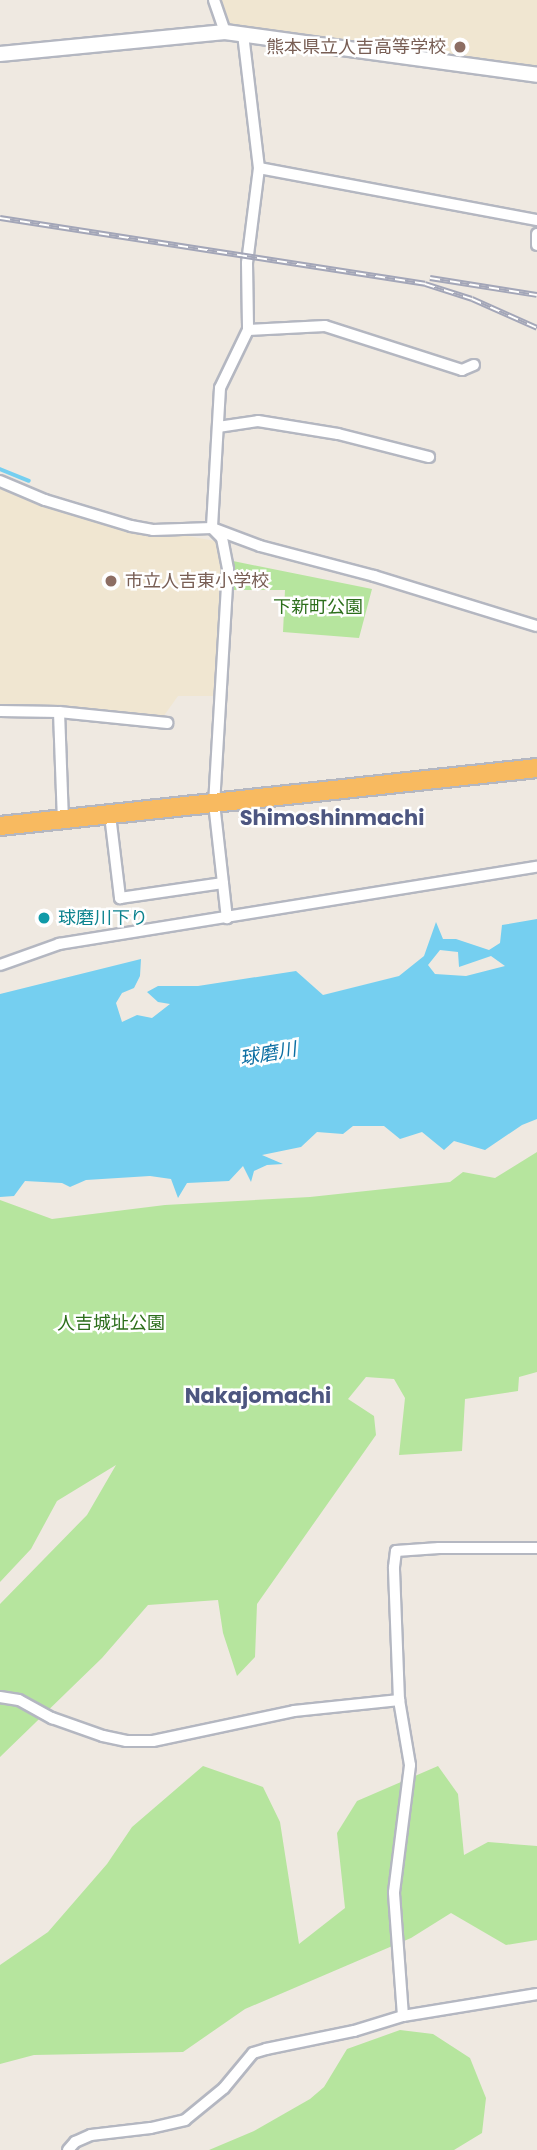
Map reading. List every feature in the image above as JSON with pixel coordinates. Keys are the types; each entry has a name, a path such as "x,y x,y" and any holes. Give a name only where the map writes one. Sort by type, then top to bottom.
{"highway":[{"path":"0,826 537,768"}],"street":[{"path":"214,0 225,32"},
{"path":"0,54 225,32 537,75"},
{"path":"212,528 220,388 248,330 247,263 260,168 243,34"},
{"path":"260,168 537,220"},
{"path":"537,234 537,244"},
{"path":"248,330 325,326 462,370 474,365"},
{"path":"218,427 258,421 338,434 429,457"},
{"path":"0,481 25,494 131,526 153,530 212,528 260,546 374,576 537,626"},
{"path":"212,528 222,537 228,569 214,803 227,918"},
{"path":"0,711 59,712 167,723"},
{"path":"59,712 63,820"},
{"path":"110,815 120,898 223,883"},
{"path":"0,965 32,956 59,944 537,867"},
{"path":"0,959 32,956"},
{"path":"403,2016 394,1892 410,1765 399,1700 394,1567 396,1552 439,1548 537,1548"},
{"path":"0,1697 19,1700 52,1718 126,1741 153,1741 294,1711 399,1700"},
{"path":"68,2150 75,2142 91,2135 151,2128 185,2120 224,2088 253,2053 354,2031 403,2016 537,1994"}],"shaded area":[{"name":"熊本県立人吉高等学校","path":"221,0 537,0 537,69 230,25"},
{"name":"市立人吉東小学校","path":"0,489 54,510 124,528 158,536 182,535 221,542 222,607 214,696 178,696 163,717 0,707"}],"green space":[{"name":"下新町公園","path":"233,561 372,589 359,638 283,632 285,590 233,590 232,594"},
{"name":"人吉城址公園","path":"537,1152 537,1372 519,1377 518,1391 465,1399 462,1451 399,1455 405,1398 394,1379 366,1377 348,1399 374,1416 376,1435 257,1604 255,1657 237,1676 223,1633 218,1600 148,1605 102,1658 0,1757 0,1604 87,1515 116,1465 57,1501 31,1549 0,1582 0,1200 52,1219 165,1205 310,1197 450,1182 463,1172 495,1178"},
{"path":"203,1766 263,1787 280,1822 299,1944 345,1908 337,1833 357,1801 438,1766 458,1794 464,1855 488,1842 537,1846 537,1940 506,1945 451,1913 411,1938 245,2009 183,2052 34,2055 0,2064 0,1965 48,1932 107,1864 132,1827"},
{"path":"400,2030 433,2034 470,2058 486,2098 482,2133 454,2150 209,2150 254,2131 310,2099 324,2087 347,2049"}],"water":[{"name":"球磨川","path":"537,919 537,1119 522,1125 485,1150 454,1141 444,1150 422,1132 400,1139 384,1126 353,1126 343,1134 317,1132 301,1147 262,1155 283,1164 267,1165 254,1171 251,1182 243,1166 229,1181 187,1183 178,1198 171,1179 150,1176 86,1180 70,1187 62,1183 25,1181 14,1196 0,1197 0,994 141,959 140,976 134,988 122,993 116,1003 122,1022 137,1015 152,1018 170,1004 158,1002 147,992 158,986 198,986 296,971 323,995 399,976 424,956 436,922 443,939 456,939 489,950 500,943 502,925","holes":["440,950 458,952 459,967 491,956 505,966 466,976 435,974 428,965"]}],"waterway":[{"path":"0,469 29,481"}],"railway":[{"path":"0,218 425,284 472,299 537,328"},
{"path":"430,278 537,295"}],"place":[{"name":"熊本県立人吉高等学校","path":"460,47"},
{"name":"市立人吉東小学校","path":"111,581"},
{"name":"球磨川下り","path":"44,918"}],"district":[{"name":"Shimoshinmachi","path":"332,818"},
{"name":"Nakajomachi","path":"258,1396"}]}
